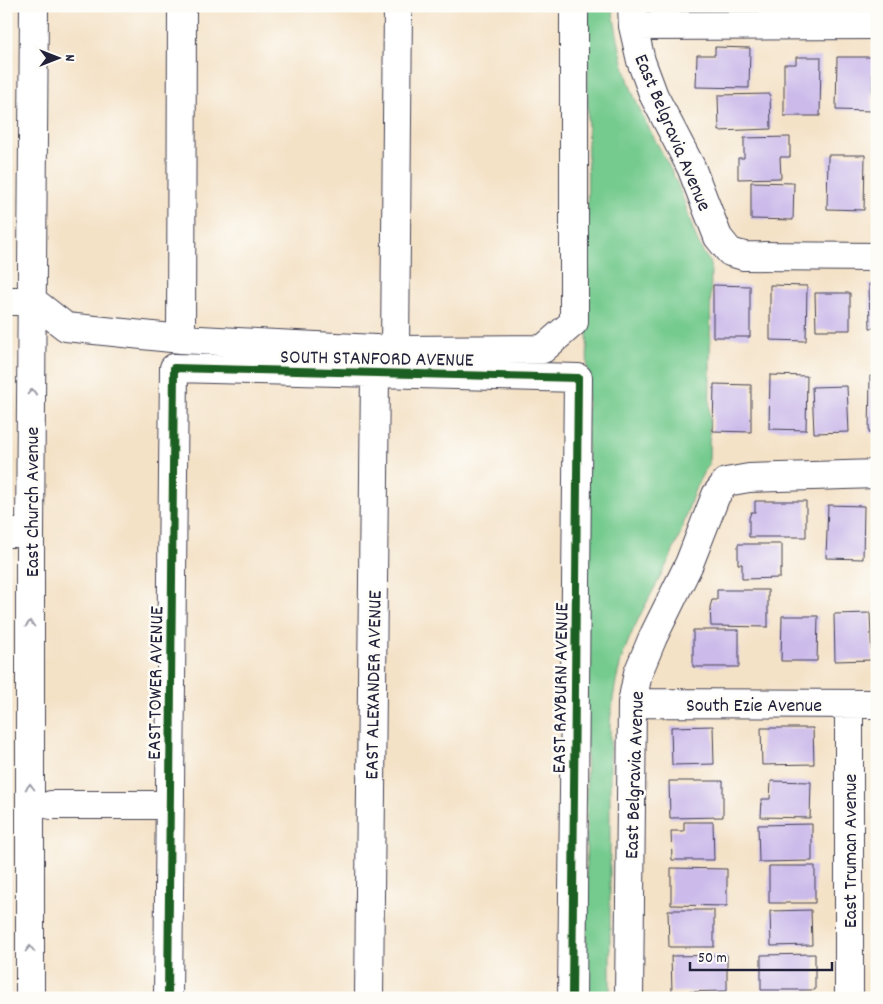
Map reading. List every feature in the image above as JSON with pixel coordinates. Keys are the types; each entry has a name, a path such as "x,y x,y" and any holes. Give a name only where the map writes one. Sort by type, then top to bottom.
{"street":[{"name":"East Church Avenue","path":"30,998 18,533 33,301 34,6"},
{"path":"181,338 182,6"},
{"path":"395,350 398,6"},
{"path":"6,301 33,301 66,327 181,338 395,350 543,350 574,322 574,6"},
{"path":"633,16 861,19"},
{"name":"East Belgravia Avenue","path":"633,16 641,61 654,96 691,167 718,238 730,252 744,256 877,257"},
{"name":"SOUTH STANFORD AVENUE","path":"174,368 578,378"},
{"name":"EAST TOWER AVENUE","path":"168,998 174,368"},
{"name":"EAST ALEXANDER AVENUE","path":"369,998 375,373"},
{"name":"EAST RAYBURN AVENUE","path":"572,998 578,378"},
{"name":"East Belgravia Avenue","path":"629,998 632,703 638,673 689,564 716,494 726,482 749,478 877,474"},
{"name":"South Ezie Avenue","path":"632,703 877,704"},
{"name":"East Truman Avenue","path":"849,705 849,998"},
{"path":"51,805 169,805"}],"green space":[{"path":"588,6 612,6 622,59 634,97 678,185 697,240 711,263 709,465 694,492 681,532 671,555 624,652 618,672 610,723 610,998 586,998"}],"building":[{"path":"715,47 750,48 749,88 696,87 697,55 715,55"},
{"path":"796,57 821,57 820,116 784,116 784,64 796,64"},
{"path":"837,57 873,57 872,111 836,110"},
{"path":"770,94 771,129 719,131 718,95"},
{"path":"790,137 790,157 780,157 781,178 738,179 738,158 744,158 744,138"},
{"path":"828,155 865,155 864,210 827,209"},
{"path":"751,182 794,183 793,220 751,219"},
{"path":"869,284 877,284 877,328 870,328"},
{"path":"713,285 750,286 750,337 713,337"},
{"path":"770,285 807,286 806,341 770,340"},
{"path":"815,293 850,293 850,330 816,330"},
{"path":"770,375 807,376 806,430 769,429"},
{"path":"870,376 877,376 877,433 869,433"},
{"path":"714,384 751,385 751,432 713,431"},
{"path":"847,386 849,432 814,433 812,387"},
{"path":"755,501 806,501 806,537 749,537 749,518 751,512 755,512"},
{"path":"828,505 864,506 863,559 826,558"},
{"path":"738,544 782,544 780,578 742,579 742,564 738,564"},
{"path":"717,590 768,590 768,627 711,626 710,607 712,600 717,600"},
{"path":"870,613 872,660 835,661 834,614"},
{"path":"782,616 818,616 817,661 781,661"},
{"path":"693,630 739,630 739,667 693,667"},
{"path":"713,726 714,764 672,765 671,727"},
{"path":"761,728 813,728 814,764 762,765"},
{"path":"669,781 723,781 723,817 670,818"},
{"path":"771,781 811,782 810,818 761,817 762,799 770,799"},
{"path":"684,822 713,822 714,860 672,860 671,831 684,831"},
{"path":"812,824 812,861 759,862 758,825"},
{"path":"769,866 815,866 815,903 769,903"},
{"path":"671,868 727,869 727,906 671,905"},
{"path":"668,910 714,910 714,947 669,947"},
{"path":"811,910 812,945 771,946 770,911"},
{"path":"815,954 815,990 761,990 761,955"},
{"path":"727,955 727,991 672,992 671,956"}],"cycle path":[{"path":"168,998 174,368 578,378 572,998"}]}
